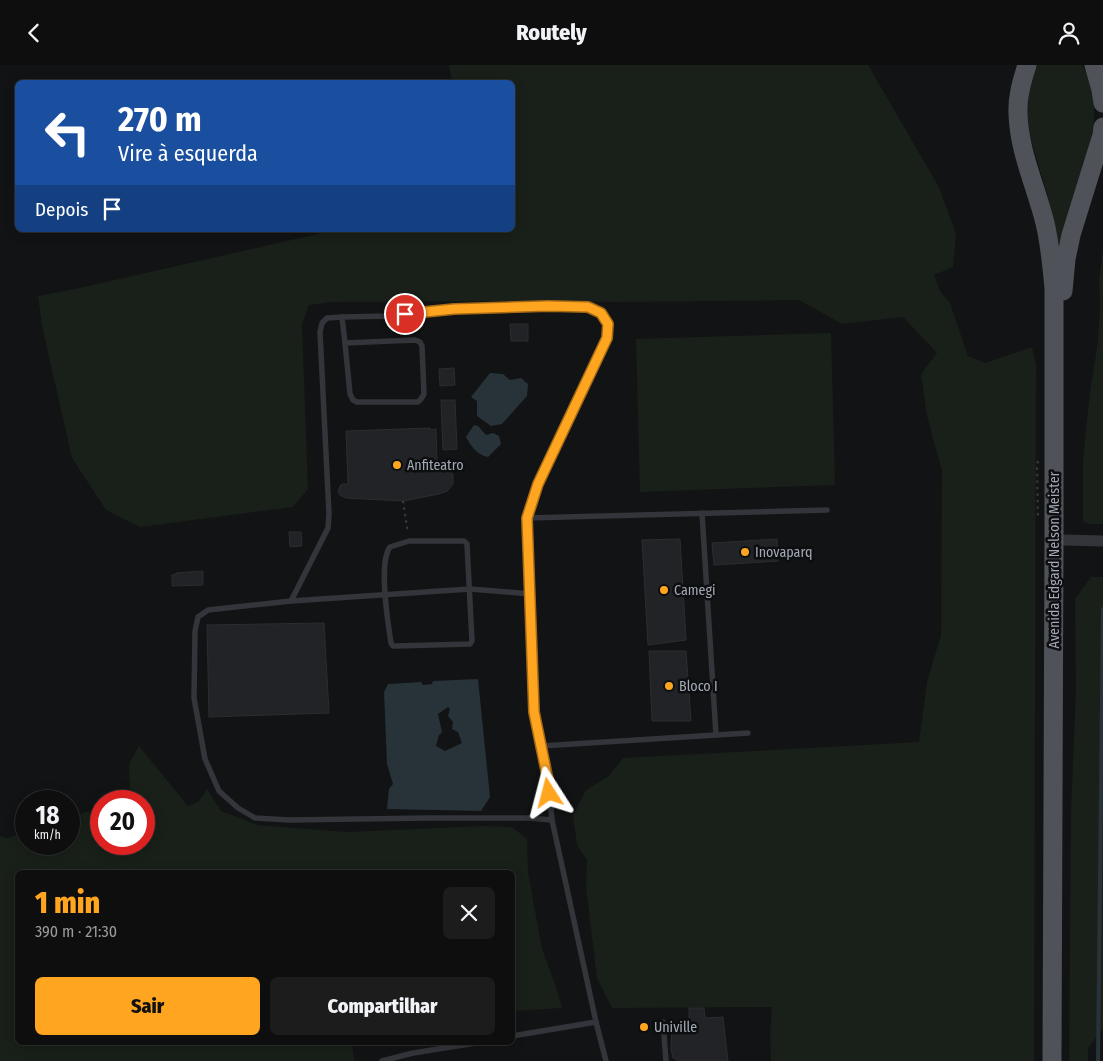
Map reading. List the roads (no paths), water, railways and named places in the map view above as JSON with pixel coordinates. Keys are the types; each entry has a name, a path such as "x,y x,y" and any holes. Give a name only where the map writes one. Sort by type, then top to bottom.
{"main road":[{"name":"Avenida Edgard Nelson Meister","path":"1027,65 1020,89 1018,113 1020,133 1044,223 1051,255 1054,288 1052,1061"},
{"path":"1094,65 1102,95"},
{"name":"Avenida Edgard Nelson Meister","path":"1061,1061 1064,540 1063,288 1071,235 1103,132"}],"street":[{"path":"1064,540 1103,541"}],"lane":[{"path":"291,601 328,528 329,514 320,332 322,323 327,318 454,309 548,306 588,307 601,313 608,324 607,338 538,484 527,518 534,712 548,780 552,821 606,1061"},
{"path":"342,317 350,394 353,400 357,403 418,402 421,399 424,394 422,346 420,342 345,343"},
{"path":"527,518 828,510"},
{"path":"702,513 716,735"},
{"path":"409,541 466,542 468,545 470,589 472,641 470,644 393,646 391,643 385,594 384,567 390,547 409,541"},
{"path":"531,594 470,589 291,601 208,610 198,617 194,631 194,698 206,759 219,791 238,808 256,818 289,820 530,818 552,821"},
{"path":"541,746 748,733"},
{"path":"515,1036 596,1022"},
{"path":"663,1022 666,1061"},
{"path":"382,1061 413,1053 463,1045"}],"waterway":[{"path":"1098,1061 1103,609"}],"place":[{"name":"Anfiteatro","path":"397,465"},
{"name":"Inovaparq","path":"745,552"},
{"name":"Camegi","path":"664,590"},
{"name":"Bloco I","path":"669,686"},
{"name":"Univille","path":"644,1027"}]}
